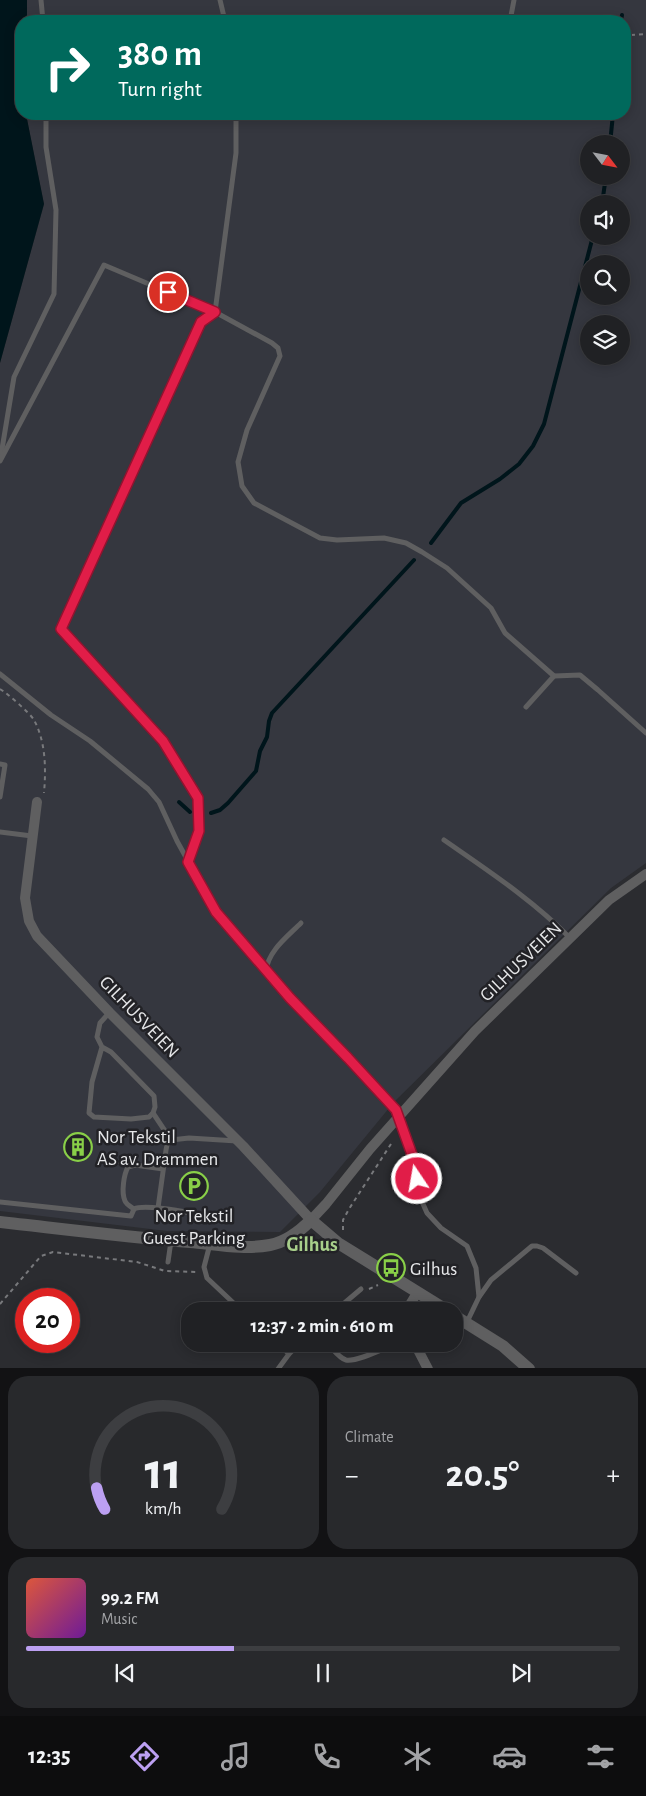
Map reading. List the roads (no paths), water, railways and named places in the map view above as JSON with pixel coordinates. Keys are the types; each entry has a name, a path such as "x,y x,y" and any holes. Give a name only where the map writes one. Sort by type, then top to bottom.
{"street":[{"name":"GILHUSVEIEN","path":"40,799 25,898 29,921 37,936 110,1013 237,1141 311,1220 338,1243 432,1302"},
{"name":"GILHUSVEIEN","path":"311,1220 370,1149 475,1031 609,900 646,874"},
{"path":"0,1222 252,1247 269,1245 296,1233 311,1220"},
{"path":"412,1302 417,1293"},
{"path":"463,1321 503,1346 529,1368"},
{"path":"419,1352 428,1368"}],"lane":[{"path":"41,0 42,15"},
{"path":"220,0 224,15"},
{"path":"511,15 514,0"},
{"path":"0,460 14,377 54,294 56,210 46,147 46,120"},
{"path":"188,862 199,831 198,798 163,741 61,629 201,322 215,312 236,154 236,120"},
{"path":"0,460 104,266 215,312 272,343 278,348 280,356 247,430 238,462 242,486 254,503 320,538 337,540 384,538 406,543 422,552 448,568 491,608 505,633 554,676 580,675 645,732"},
{"path":"0,674 51,715 90,741 148,789 159,802 188,862 216,912 290,998 396,1110 397,1120 415,1163 419,1195 426,1213 441,1228 467,1246 476,1268 479,1297"},
{"path":"526,707 554,676"},
{"path":"0,764 5,765 0,797"},
{"path":"0,832 33,836"},
{"path":"444,840 528,900 570,938"},
{"path":"266,971 268,959 301,923"},
{"path":"102,1047 92,1082 89,1113 94,1117 131,1119 149,1117 153,1113 154,1096 111,1052 102,1047 97,1037 100,1023 110,1013"},
{"path":"153,1113 171,1140"},
{"path":"158,1208 167,1145 171,1140 189,1138 237,1141"},
{"path":"134,1210 125,1201 124,1196 128,1167 135,1165 163,1169"},
{"path":"0,1202 131,1216 134,1210 142,1207 158,1208 216,1217"},
{"path":"168,1262 171,1240"},
{"path":"211,1244 205,1262 206,1273 211,1283 232,1302"},
{"path":"467,1323 479,1297 491,1280 532,1246 542,1248 576,1273"},
{"path":"346,1302 361,1289"},
{"path":"336,1352 347,1360 374,1352"},
{"path":"278,1368 289,1354"}],"water":[{"path":"0,0 27,0 27,15 15,15 15,120 27,120 44,204 0,363"}],"waterway":[{"path":"611,135 612,120"},
{"path":"603,195 605,185"},
{"path":"431,543 461,503 500,479 519,464 533,446 544,424 591,245"},
{"path":"211,813 220,810 228,803 256,771 260,751 267,737 272,713 414,560"},
{"path":"179,802 190,812"}],"place":[{"name":"Nor Tekstil AS av. Drammen","path":"78,1147"},
{"name":"Nor Tekstil Guest Parking","path":"194,1186"},
{"name":"Gilhus","path":"391,1268"}],"district":[{"name":"Gilhus","path":"312,1244"}]}
